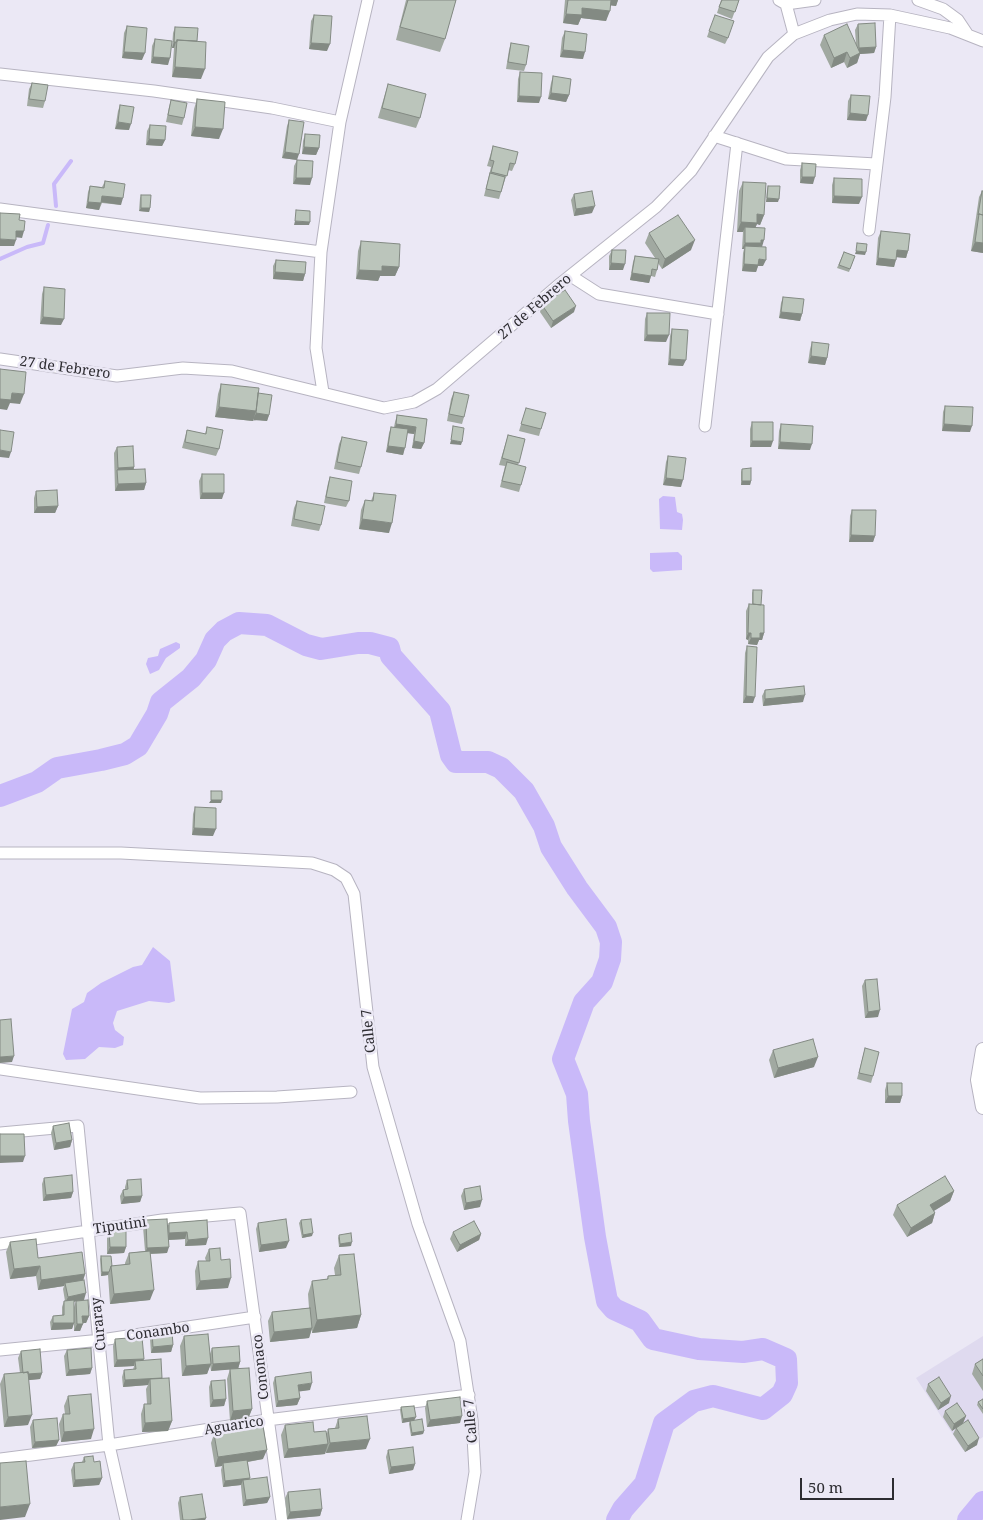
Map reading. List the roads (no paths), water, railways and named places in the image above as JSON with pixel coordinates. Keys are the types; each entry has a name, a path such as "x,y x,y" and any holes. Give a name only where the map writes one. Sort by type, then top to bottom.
{"street":[{"path":"323,392 316,348 321,252 340,122 368,0"},
{"path":"794,34 782,2 815,0"},
{"path":"918,0 943,9 958,20 968,35"},
{"name":"27 de Febrero","path":"0,359 117,376 184,368 232,371 384,408 414,402 437,389 570,276 656,208 691,171 768,57 794,34 830,20 857,14 890,15 950,28 983,41"},
{"path":"869,230 885,97 890,15"},
{"path":"0,74 87,82 174,94 272,108 340,122"},
{"path":"714,136 786,159 876,164"},
{"path":"705,426 738,143"},
{"path":"0,209 321,252"},
{"path":"570,276 599,294 718,314"},
{"name":"Calle 7","path":"0,852 121,853 312,863 334,870 346,878 354,894 373,1067 418,1224 460,1341 469,1395 475,1472 467,1520"},
{"path":"983,1050 978,1080 983,1107"},
{"path":"0,1069 200,1098 277,1097 351,1092"},
{"name":"Curaray","path":"0,1133 78,1126 101,1340 109,1446 126,1520"},
{"name":"Tiputini","path":"0,1244 162,1220 240,1213"},
{"name":"Cononaco","path":"240,1213 282,1520"},
{"name":"Conambo","path":"0,1350 101,1340 255,1317"},
{"name":"Aguarico","path":"0,1459 109,1446 267,1420 469,1395"}],"waterway":[{"path":"56,206 54,184 71,161"},
{"path":"0,259 27,247 43,243 48,225"},
{"path":"0,796 37,782 57,768 125,754 138,746 157,714 161,702 191,678 206,660 215,640 224,631 239,623 267,625 306,645 321,649 358,643 370,643 389,648 391,656 440,711 451,755 456,762 488,762 501,768 524,791 544,826 551,847 577,888 606,927 611,942 610,959 602,982 584,1002 563,1059 577,1094 595,1237 607,1301 614,1309 640,1321 653,1339 699,1349 743,1352 763,1349 786,1359 787,1383 782,1394 763,1409 713,1396 694,1401 664,1423 645,1484 623,1509 617,1520"},
{"path":"968,1520 983,1502"}]}
